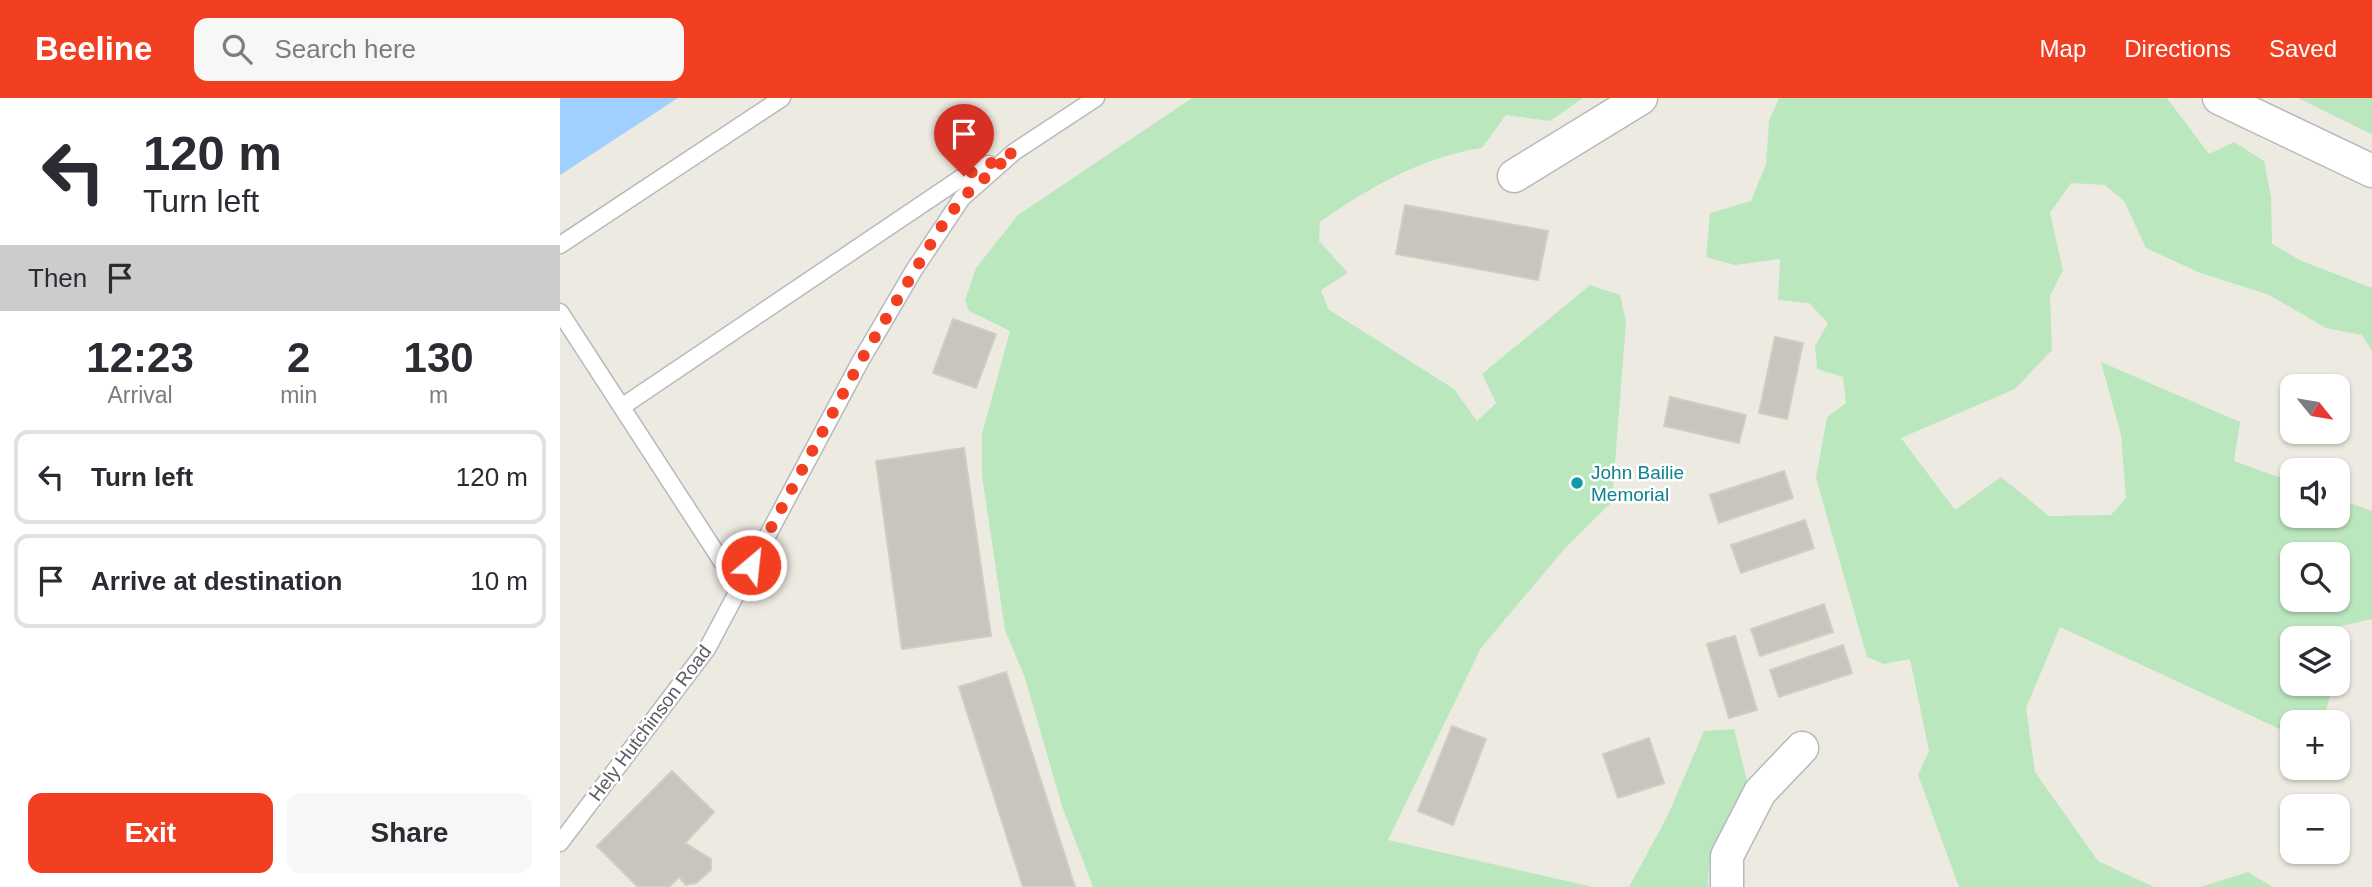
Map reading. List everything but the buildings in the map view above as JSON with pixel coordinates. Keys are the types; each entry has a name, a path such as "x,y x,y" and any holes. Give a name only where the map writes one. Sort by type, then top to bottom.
{"street":[{"path":"1514,176 1642,98"},
{"path":"2219,98 2372,171"},
{"path":"1727,887 1727,856 1760,792 1802,748"}],"lane":[{"path":"560,245 782,98"},
{"name":"Hely Hutchinson Road","path":"560,843 707,649 860,362 939,230 962,198 1014,152 1096,98"},
{"path":"623,406 964,176 1014,152"},
{"path":"560,312 739,588"}],"green space":[{"path":"1192,98 1583,98 1550,121 1506,115 1482,148 1418,166 1338,209 1320,222 1319,241 1348,273 1321,290 1328,309 1454,389 1477,421 1496,403 1482,374 1590,285 1620,295 1626,322 1612,502 1566,547 1481,648 1388,840 1593,887 1093,887 1062,806 1025,678 1005,630 982,475 982,434 1010,331 969,311 965,300 976,268 1018,215"},
{"path":"1779,98 2167,98 2209,154 2234,142 2264,161 2271,197 2272,244 2302,261 2372,288 2372,351 2362,335 2326,328 2269,295 2198,272 2146,248 2124,201 2105,185 2071,183 2050,213 2063,270 2050,296 2052,350 2015,389 1901,438 1955,510 2001,477 2049,516 2111,515 2126,498 2121,435 2101,362 2240,422 2234,461 2280,478 2280,528 2350,528 2350,503 2372,511 2372,619 2341,626 2280,626 2280,696 2330,696 2326,710 2280,710 2280,729 2060,627 2026,708 2035,772 2098,861 2154,887 1959,887 1918,775 1929,751 1910,659 1884,664 1867,657 1816,478 1827,417 1846,403 1843,377 1817,369 1815,346 1828,323 1809,303 1778,300 1780,259 1735,265 1706,257 1710,213 1751,201 1766,164 1769,121"},
{"path":"2298,98 2372,98 2372,134 2367,132"},
{"path":"1734,729 1749,789 1719,834 1711,858 1708,887 1629,887 1668,815 1704,731"},
{"path":"2248,872 2273,887 2200,887"}],"water":[{"path":"560,98 678,98 560,175"}],"place":[{"name":"John Bailie Memorial","path":"1577,483"}],"route":[{"path":"751,565 860,362 939,230 962,198 1014,152 964,176"}]}
